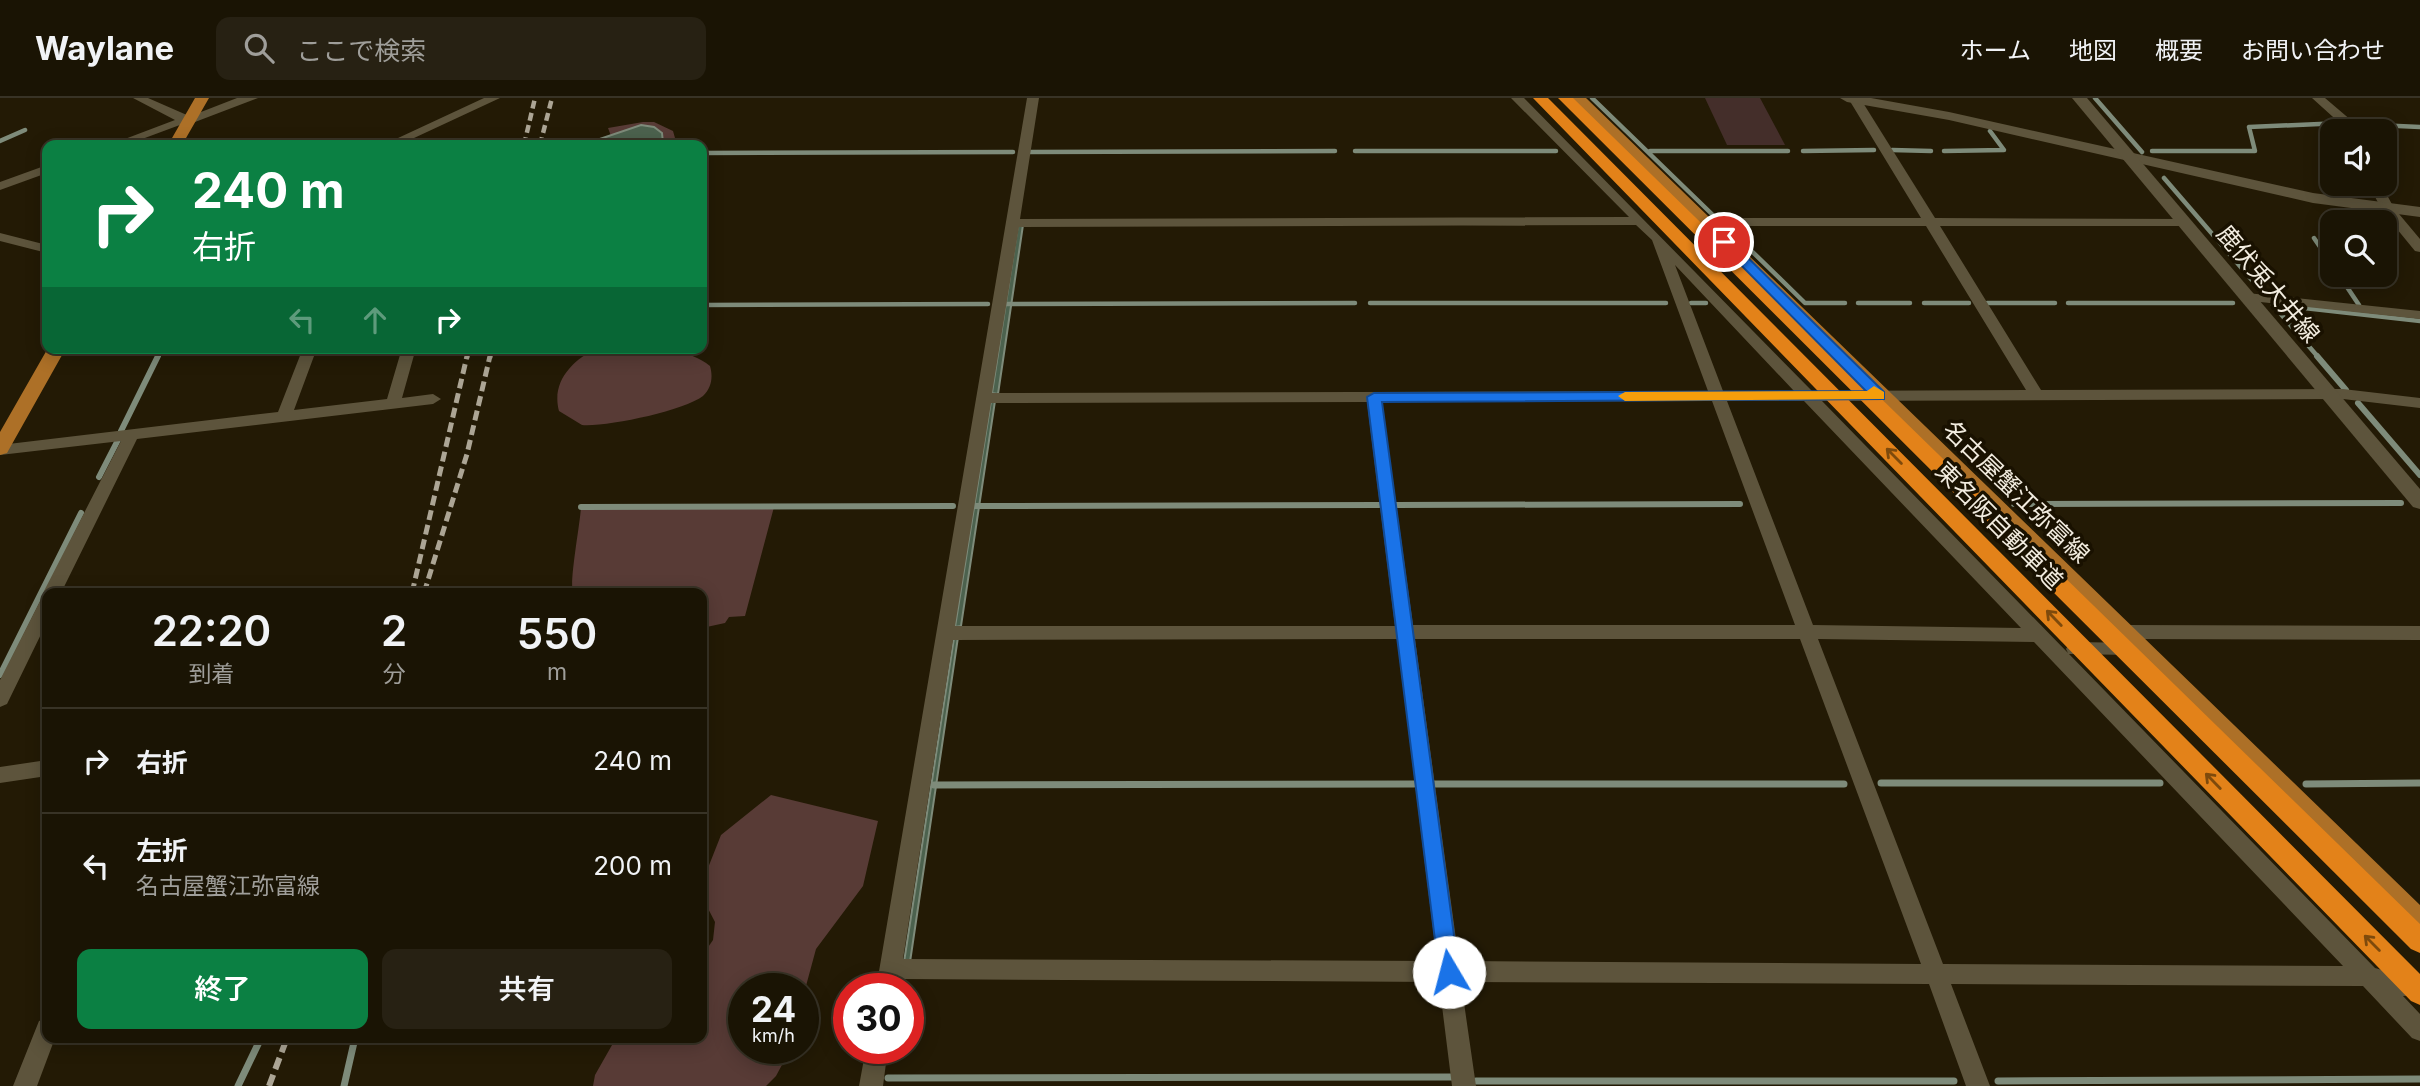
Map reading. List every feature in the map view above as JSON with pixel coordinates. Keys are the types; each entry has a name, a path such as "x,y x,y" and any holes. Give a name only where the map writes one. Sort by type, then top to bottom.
{"highway":[{"name":"東名阪自動車道","path":"1540,98 2420,992"},
{"name":"東名阪自動車道","path":"1564,98 2420,941"}],"main road":[{"path":"177,140 202,98"},
{"path":"187,120 251,98"},
{"name":"名古屋蟹江弥富線","path":"1578,98 2420,922"},
{"path":"1852,98 1949,116 2293,194 2420,212"},
{"name":"鹿伏兎大井線","path":"2079,98 2420,502"},
{"path":"0,449 54,354"}],"street":[{"path":"139,98 187,120"},
{"path":"400,140 494,98"},
{"path":"890,973 1033,98"},
{"path":"1517,98 2046,640 2420,1030"},
{"path":"1852,98 2037,395"},
{"path":"2318,98 2342,119"},
{"path":"129,140 187,120"},
{"path":"0,186 42,171"},
{"path":"2381,196 2388,209 2420,247"},
{"path":"1012,223 1639,221"},
{"path":"1705,222 2184,222"},
{"path":"0,237 42,248"},
{"path":"1658,240 1978,1086"},
{"path":"2247,297 2420,315"},
{"path":"284,416 308,354"},
{"path":"393,404 407,354"},
{"path":"984,398 2331,395 2420,403"},
{"path":"1374,397 1464,1086"},
{"path":"0,449 433,399"},
{"path":"55,588 132,434"},
{"path":"0,699 42,614"},
{"path":"946,633 1805,632 2046,640 2070,649 2139,648"},
{"path":"2123,632 2420,633"},
{"path":"0,775 42,769"},
{"path":"924,979 1449,972 1936,974 2367,976 2407,987 2420,985"},
{"path":"25,1086 42,1042"},
{"path":"871,1086 874,1064"}],"shaded area":[{"path":"1705,98 1760,98 1785,145 1727,145"},
{"path":"654,122 673,131 676,140 660,140 654,127 637,127 611,136 608,128"},
{"path":"641,125 654,127 662,133 663,140 597,140"},
{"path":"1018,225 1023,225 998,394 992,393"},
{"path":"588,354 687,354 710,366 710,386 703,396 693,402 663,412 609,423 582,425 559,411 557,400 561,381 572,365"},
{"path":"991,401 995,401 961,626 955,627"},
{"path":"581,507 774,507 745,616 729,617 725,623 707,627 707,588 572,588"},
{"path":"958,637 910,962 904,962 954,638"},
{"path":"771,795 878,821 863,886 816,949 810,973 728,973 728,1064 782,1064 766,1086 593,1086 595,1075 613,1043 707,1043 707,949 713,940 715,922 707,907 707,870 721,835"}],"waterway":[{"path":"1592,98 1718,220"},
{"path":"2095,98 2142,152"},
{"path":"2152,151 2255,151 2249,127 2320,124"},
{"path":"2397,126 2420,127"},
{"path":"0,141 25,130"},
{"path":"1944,151 2004,150 1990,131"},
{"path":"1803,151 1874,150"},
{"path":"1892,150 1931,151"},
{"path":"1030,152 1335,151"},
{"path":"1355,151 1556,151"},
{"path":"1650,151 1788,151"},
{"path":"707,153 1013,152"},
{"path":"2164,178 2264,294"},
{"path":"1730,230 1805,303 1845,303"},
{"path":"2314,238 2320,247"},
{"path":"2347,287 2359,305"},
{"path":"1006,304 1355,303"},
{"path":"1370,303 1666,303"},
{"path":"1691,303 1706,303"},
{"path":"1858,303 1910,303"},
{"path":"1924,303 1969,303"},
{"path":"1987,303 2055,303"},
{"path":"2068,303 2233,303"},
{"path":"707,305 988,304"},
{"path":"2273,305 2319,358"},
{"path":"2278,305 2420,321"},
{"path":"121,431 158,356"},
{"path":"2317,356 2346,390"},
{"path":"2358,403 2420,475"},
{"path":"99,477 119,438"},
{"path":"2014,504 2401,503"},
{"path":"1396,505 1740,504"},
{"path":"974,506 1379,505"},
{"path":"581,507 953,506"},
{"path":"44,588 81,513"},
{"path":"0,675 42,591"},
{"path":"1881,783 2160,783"},
{"path":"2306,784 2420,783"},
{"path":"934,785 1414,784"},
{"path":"1433,784 1844,784"},
{"path":"238,1086 259,1043"},
{"path":"344,1086 354,1043"},
{"path":"888,1078 1456,1077"},
{"path":"1998,1081 2420,1079"},
{"path":"1476,1081 1954,1081"}],"railway":[{"path":"525,140 535,98"},
{"path":"541,140 552,98"},
{"path":"467,358 468,354"},
{"path":"490,358 491,354"},
{"path":"413,588 467,356"},
{"path":"426,588 467,454 490,356"},
{"path":"269,1086 285,1043"}],"slow traffic":[{"path":"1625,396 1879,395 1874,391"}],"route":[{"path":"1449,972 1374,397 1879,395 1724,242"}]}
